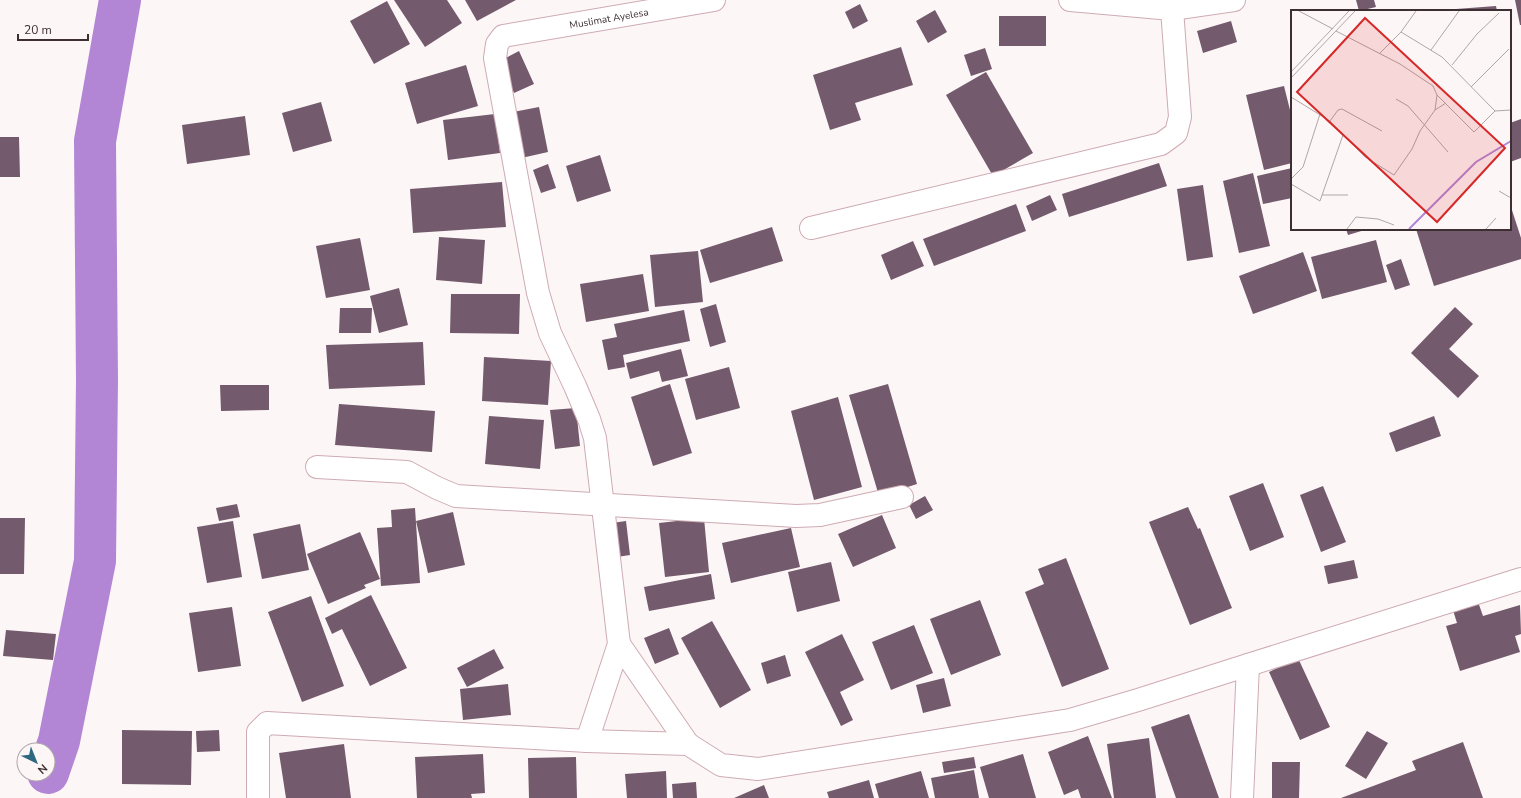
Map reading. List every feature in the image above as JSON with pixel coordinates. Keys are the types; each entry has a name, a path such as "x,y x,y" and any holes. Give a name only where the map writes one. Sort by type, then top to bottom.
{"street":[{"name":"Muslimat Ayelesa","path":"602,504 595,438 575,386 550,333 538,293 495,58 497,44 503,36 714,0"},
{"path":"1070,0 1172,9 1234,0"},
{"path":"811,228 1160,144 1176,133 1180,117 1172,9"},
{"path":"318,467 407,472 456,496 796,516 820,515 902,497"},
{"path":"587,741 619,644 602,504"},
{"path":"619,644 688,744 721,765 758,769 1070,720 1138,700 1521,579"},
{"path":"1242,798 1248,665"},
{"path":"258,798 258,732 267,723 587,741 688,744"}],"building":[{"path":"394,0 447,0 462,23 425,47"},
{"path":"465,0 516,0 477,21"},
{"path":"1356,0 1374,0 1376,7 1359,10"},
{"path":"1515,0 1521,0 1521,25 1520,25"},
{"path":"387,1 410,44 374,64 350,21"},
{"path":"860,4 868,21 853,29 845,12"},
{"path":"1496,6 1497,10 1456,10"},
{"path":"935,10 947,32 928,43 916,21"},
{"path":"999,16 1046,16 1046,46 999,46"},
{"path":"1231,21 1237,42 1203,53 1197,31"},
{"path":"901,47 913,85 855,103 861,120 830,130 813,75"},
{"path":"985,48 992,69 971,76 964,55"},
{"path":"519,51 534,84 514,93 500,61"},
{"path":"466,65 478,106 417,124 405,83"},
{"path":"986,72 1033,153 993,176 946,95"},
{"path":"1284,86 1291,114 1291,163 1264,170 1246,95"},
{"path":"321,102 332,141 293,152 282,113"},
{"path":"539,107 548,152 517,159 508,113"},
{"path":"495,114 500,153 448,160 443,120"},
{"path":"245,116 250,155 187,164 182,125"},
{"path":"1521,119 1521,158 1511,162 1511,123"},
{"path":"0,137 19,137 20,177 0,177"},
{"path":"600,155 611,191 577,202 566,166"},
{"path":"1159,163 1167,186 1069,217 1062,194"},
{"path":"548,164 556,188 541,193 533,170"},
{"path":"1291,168 1291,198 1263,204 1257,176"},
{"path":"1253,173 1270,246 1239,253 1223,181"},
{"path":"502,182 506,227 413,233 410,189"},
{"path":"1203,185 1213,257 1187,261 1177,189"},
{"path":"1050,195 1057,210 1032,221 1026,206"},
{"path":"1016,204 1026,231 934,266 923,239"},
{"path":"1511,207 1521,238 1521,259 1434,286 1416,230 1511,230"},
{"path":"772,227 783,261 710,283 700,250"},
{"path":"1346,230 1365,230 1348,235"},
{"path":"439,237 485,240 482,284 436,280"},
{"path":"360,238 370,290 326,298 316,246"},
{"path":"1376,240 1387,282 1322,299 1311,257"},
{"path":"913,241 924,266 891,280 881,255"},
{"path":"698,251 703,302 655,307 650,255"},
{"path":"1303,252 1317,291 1253,314 1239,276"},
{"path":"1401,259 1410,285 1395,290 1386,265"},
{"path":"643,274 649,311 586,322 580,284"},
{"path":"399,288 408,325 379,333 370,296"},
{"path":"451,294 520,294 519,334 450,333"},
{"path":"716,304 726,342 710,347 700,309"},
{"path":"1455,307 1473,324 1449,349 1479,376 1458,398 1411,353"},
{"path":"340,308 372,308 371,333 339,333"},
{"path":"684,310 690,341 623,355 625,367 608,370 602,340 617,337 614,324"},
{"path":"423,342 425,385 329,389 326,345"},
{"path":"681,349 688,376 662,382 659,371 630,379 626,363"},
{"path":"484,357 551,361 548,405 482,401"},
{"path":"729,367 740,408 696,420 685,379"},
{"path":"670,384 692,453 653,466 631,397"},
{"path":"888,384 917,484 879,496 849,395"},
{"path":"220,385 269,385 269,410 221,411"},
{"path":"838,397 862,487 814,500 791,411"},
{"path":"339,404 435,411 432,452 335,445"},
{"path":"576,408 580,446 555,449 550,410"},
{"path":"489,416 544,420 540,469 485,464"},
{"path":"1434,416 1441,436 1396,452 1389,433"},
{"path":"1263,483 1284,537 1250,551 1229,496"},
{"path":"1323,486 1346,542 1321,552 1300,495"},
{"path":"925,496 933,510 916,519 909,505"},
{"path":"237,504 240,517 219,521 216,508"},
{"path":"1188,507 1198,529 1200,528 1232,608 1190,625 1149,522"},
{"path":"415,508 420,583 381,586 377,528 392,527 391,510"},
{"path":"453,512 465,565 428,573 416,521"},
{"path":"882,515 896,548 853,567 838,534"},
{"path":"0,518 25,518 24,574 0,574"},
{"path":"704,518 709,572 665,577 659,523"},
{"path":"233,521 242,577 207,583 197,527"},
{"path":"626,521 630,555 617,557 612,523"},
{"path":"300,524 309,570 262,579 253,534"},
{"path":"791,528 800,567 731,583 722,543"},
{"path":"360,532 380,579 364,585 366,588 328,604 307,554"},
{"path":"1066,558 1109,669 1062,687 1025,592 1044,584 1038,569"},
{"path":"1354,560 1358,578 1328,584 1324,566"},
{"path":"831,562 840,601 797,612 788,572"},
{"path":"711,574 715,599 649,611 644,587"},
{"path":"371,595 407,668 370,686 342,629 332,634 325,618"},
{"path":"311,596 344,686 302,702 268,612"},
{"path":"1477,599 1483,616 1520,605 1521,634 1515,636 1520,652 1460,671 1446,626 1457,623 1452,607"},
{"path":"980,600 1001,655 951,675 930,619"},
{"path":"232,607 241,666 198,672 189,613"},
{"path":"712,621 751,690 720,708 681,638"},
{"path":"914,625 933,673 891,690 872,642"},
{"path":"669,628 679,654 655,664 644,638"},
{"path":"6,630 56,634 53,660 3,656"},
{"path":"842,634 864,680 840,692 853,720 841,726 805,652"},
{"path":"494,649 504,668 467,687 457,668"},
{"path":"785,655 791,676 767,684 761,663"},
{"path":"1298,658 1330,727 1300,740 1269,672"},
{"path":"944,678 951,706 923,713 916,685"},
{"path":"508,684 511,715 463,720 460,689"},
{"path":"1189,714 1219,798 1176,798 1151,727"},
{"path":"122,730 192,731 191,785 122,784"},
{"path":"219,730 220,751 197,752 196,731"},
{"path":"1367,731 1388,743 1366,779 1345,766"},
{"path":"1088,736 1112,798 1081,798 1078,789 1064,795 1048,752"},
{"path":"1149,738 1156,798 1114,798 1107,744"},
{"path":"1463,742 1483,798 1341,798 1416,770 1412,761"},
{"path":"344,744 351,798 286,798 279,753"},
{"path":"483,754 485,793 471,794 472,798 417,798 415,757"},
{"path":"1023,754 1036,798 989,798 980,767"},
{"path":"576,757 577,798 529,798 528,758"},
{"path":"974,757 976,768 944,773 942,762"},
{"path":"1272,762 1300,762 1299,798 1272,798"},
{"path":"974,770 979,798 935,798 931,778"},
{"path":"666,771 667,798 627,798 625,774"},
{"path":"921,771 929,798 879,798 875,784"},
{"path":"869,780 874,798 829,798 827,792"},
{"path":"696,782 697,798 673,798 672,784"},
{"path":"764,785 769,798 734,798"}],"waterway":[{"path":"56,750 95,561 97,380 95,141 120,0"}]}
